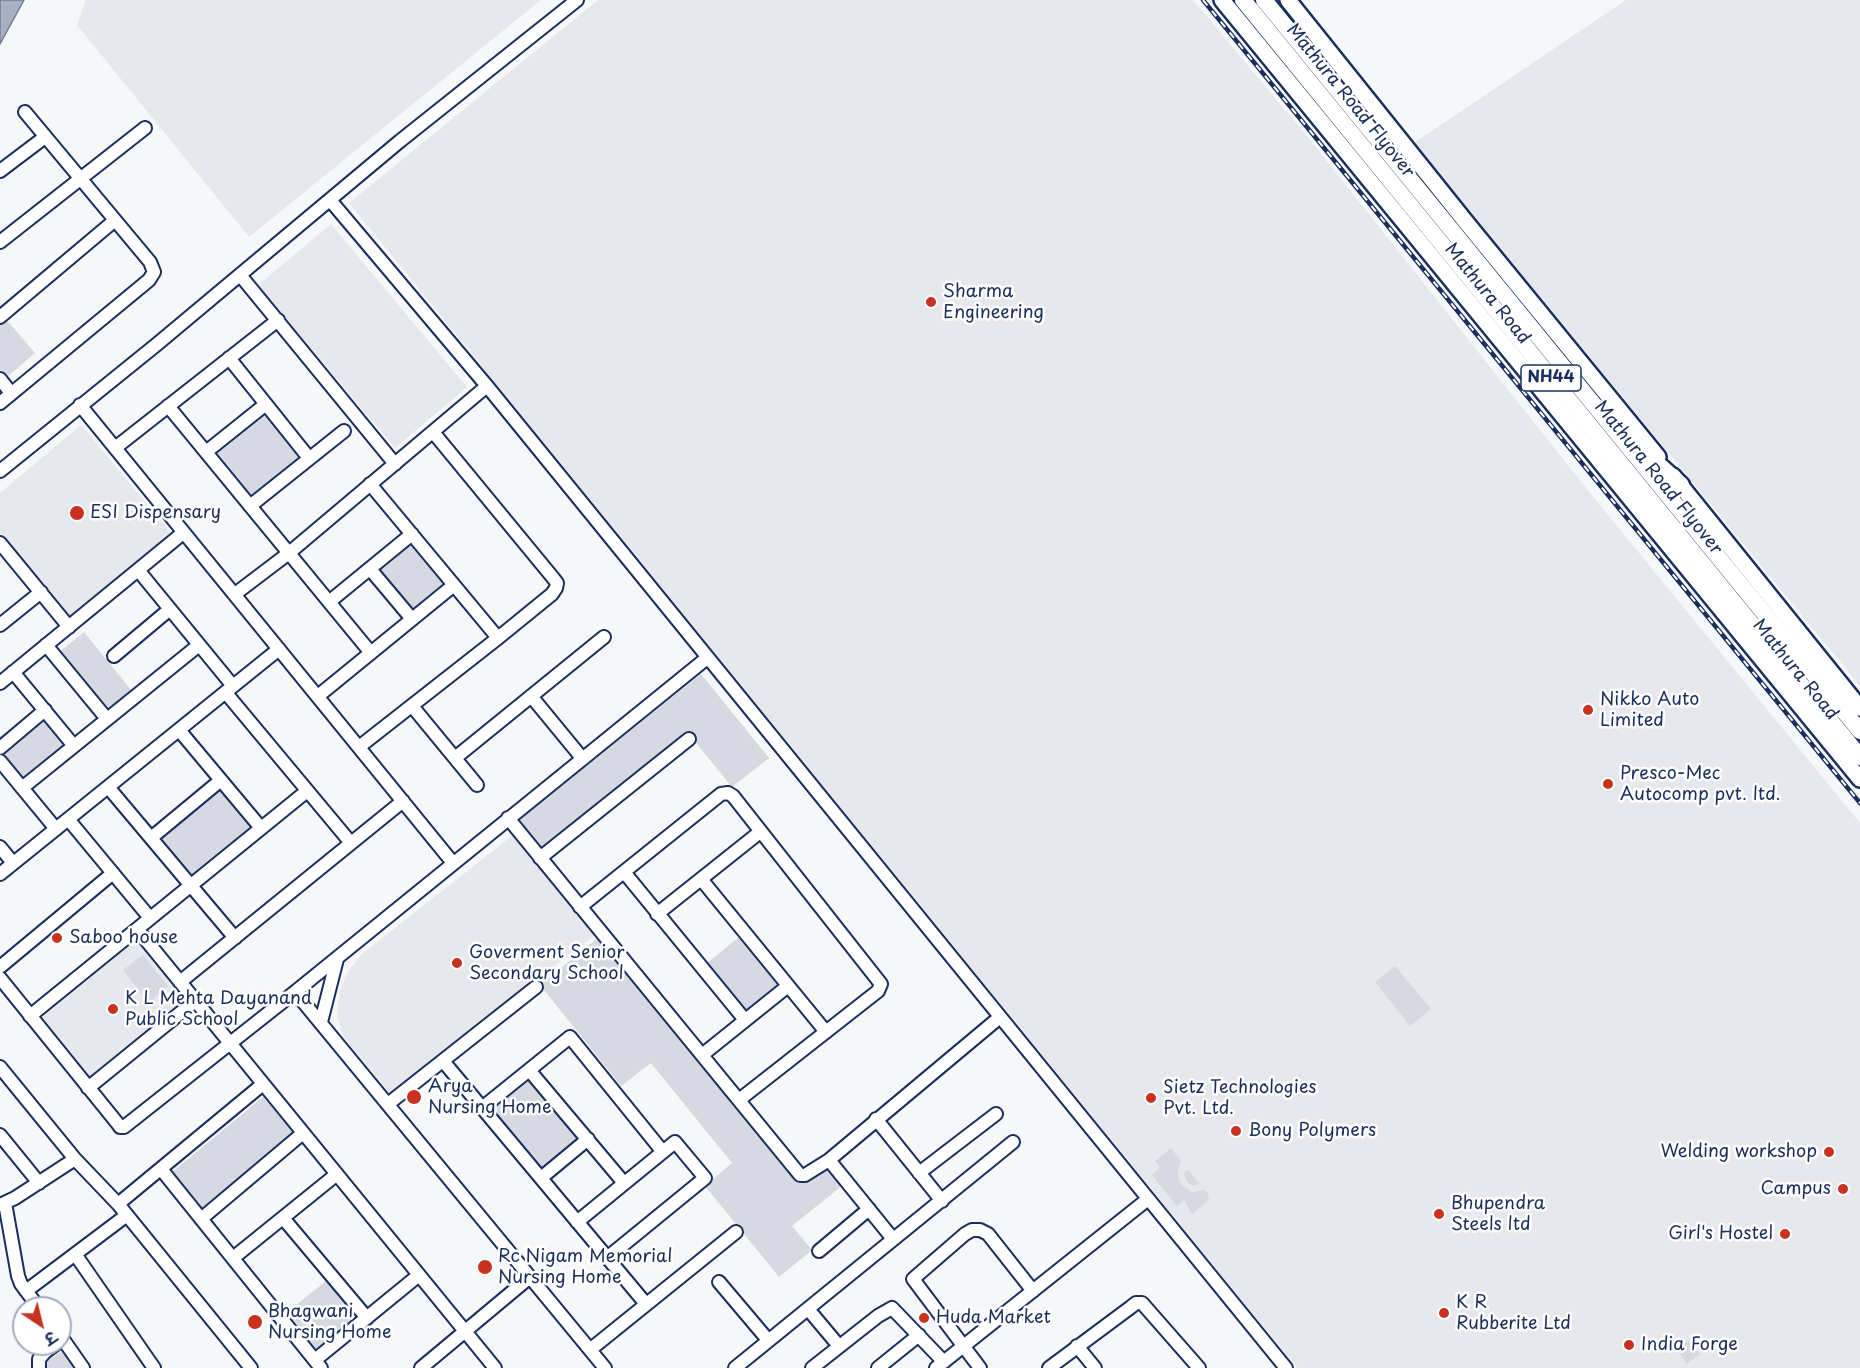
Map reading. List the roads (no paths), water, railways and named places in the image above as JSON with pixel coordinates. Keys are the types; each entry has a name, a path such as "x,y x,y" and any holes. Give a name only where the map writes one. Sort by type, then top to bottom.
{"highway":[{"name":"Mathura Road Flyover","path":"1243,0 1860,757"},
{"name":"Mathura Road","path":"1264,0 1610,424"},
{"name":"Mathura Road Flyover","path":"1610,424 1860,731"},
{"path":"1610,424 1681,485"}],"main road":[{"name":"Mathura Road","path":"1222,0 1860,779"},
{"name":"Mathura Road","path":"1288,0 1860,708"}],"street":[{"path":"0,471 400,141 577,0"},
{"path":"0,403 153,276 154,272 150,262 25,112"},
{"path":"2,237 145,128"},
{"path":"0,171 45,137"},
{"path":"330,200 486,386 1286,1368"},
{"path":"0,317 114,221"},
{"path":"240,275 395,464"},
{"path":"115,448 278,320"},
{"path":"229,358 309,458"},
{"path":"0,379 11,393"},
{"path":"235,594 289,553 486,386"},
{"path":"206,452 266,404"},
{"path":"80,405 453,863"},
{"path":"168,406 371,653"},
{"path":"250,506 344,430"},
{"path":"359,747 552,594 557,584 433,432"},
{"path":"370,484 498,638"},
{"path":"0,683 183,533"},
{"path":"329,602 412,534"},
{"path":"0,543 69,627"},
{"path":"370,569 412,619"},
{"path":"138,570 199,645 308,791 351,843"},
{"path":"318,696 454,585"},
{"path":"2,619 40,592"},
{"path":"114,656 170,609"},
{"path":"455,758 604,637"},
{"path":"46,645 107,719"},
{"path":"22,788 199,645"},
{"path":"0,874 279,649"},
{"path":"0,978 117,1124 120,1127 124,1126 337,959 707,658"},
{"path":"13,672 74,746"},
{"path":"531,696 582,758"},
{"path":"412,706 477,785"},
{"path":"0,748 45,710"},
{"path":"179,730 261,828"},
{"path":"540,858 689,739"},
{"path":"0,761 56,829"},
{"path":"151,838 221,780"},
{"path":"108,787 235,938"},
{"path":"30,1016 308,791"},
{"path":"580,907 725,792 733,796 881,984 878,992 739,1101"},
{"path":"180,982 403,801"},
{"path":"508,818 800,1175 805,1175 829,1160 1000,1017"},
{"path":"68,819 150,918"},
{"path":"657,914 760,832"},
{"path":"0,847 13,863"},
{"path":"624,872 745,1020"},
{"path":"0,967 113,873"},
{"path":"701,879 826,1032"},
{"path":"137,929 495,1368"},
{"path":"321,1022 337,959"},
{"path":"702,1055 788,986"},
{"path":"388,1104 536,987"},
{"path":"295,992 605,1368"},
{"path":"88,1088 195,1001"},
{"path":"482,1108 570,1037 663,1152"},
{"path":"443,1061 646,1304"},
{"path":"0,1067 75,1159 118,1204 251,1368"},
{"path":"529,1070 624,1183"},
{"path":"118,1204 263,1084"},
{"path":"919,1173 996,1114"},
{"path":"876,1119 942,1201"},
{"path":"201,1219 303,1133"},
{"path":"541,1178 588,1139"},
{"path":"2,1140 39,1183"},
{"path":"577,1222 675,1142 705,1178 607,1257"},
{"path":"735,1368 1013,1142"},
{"path":"30,1296 18,1276 6,1234 3,1204 75,1159"},
{"path":"829,1160 893,1239"},
{"path":"161,1169 318,1364 367,1318 419,1275"},
{"path":"233,1258 337,1174"},
{"path":"812,1368 892,1308 919,1335 940,1365 1148,1199"},
{"path":"819,1251 869,1209"},
{"path":"26,1291 127,1215"},
{"path":"283,1218 367,1318"},
{"path":"980,1368 913,1279 965,1234 972,1230 980,1230 988,1234 1033,1291"},
{"path":"591,1349 736,1232"},
{"path":"75,1254 154,1368"},
{"path":"421,1368 530,1277"},
{"path":"719,1282 768,1340"},
{"path":"1049,1368 1136,1303 1142,1303 1199,1368"},
{"path":"808,1309 839,1346"},
{"path":"878,1368 919,1335"},
{"path":"1077,1346 1095,1368"},
{"path":"72,1355 83,1368"}],"water":[{"path":"0,0 24,0 0,44"}],"railway":[{"path":"1203,0 1860,803"}],"place":[{"name":"Sharma Engineering","path":"931,302"},
{"name":"ESI Dispensary","path":"77,513"},
{"name":"Nikko Auto Limited","path":"1588,710"},
{"name":"Presco-Mec Autocomp pvt. ltd.","path":"1608,784"},
{"name":"Saboo house","path":"57,938"},
{"name":"Goverment Senior Secondary School","path":"457,963"},
{"name":"K L Mehta Dayanand Public School","path":"113,1009"},
{"name":"Arya Nursing Home","path":"414,1097"},
{"name":"Sietz Technologies Pvt. Ltd.","path":"1151,1098"},
{"name":"Bony Polymers","path":"1236,1131"},
{"name":"Welding workshop","path":"1829,1152"},
{"name":"Campus","path":"1843,1189"},
{"name":"Bhupendra Steels ltd","path":"1439,1214"},
{"name":"Girl's Hostel","path":"1785,1234"},
{"name":"Rc Nigam Memorial Nursing Home","path":"485,1267"},
{"name":"K R Rubberite Ltd","path":"1444,1313"},
{"name":"Huda Market","path":"924,1318"},
{"name":"Bhagwani Nursing Home","path":"255,1322"},
{"name":"India Forge","path":"1629,1345"}]}
